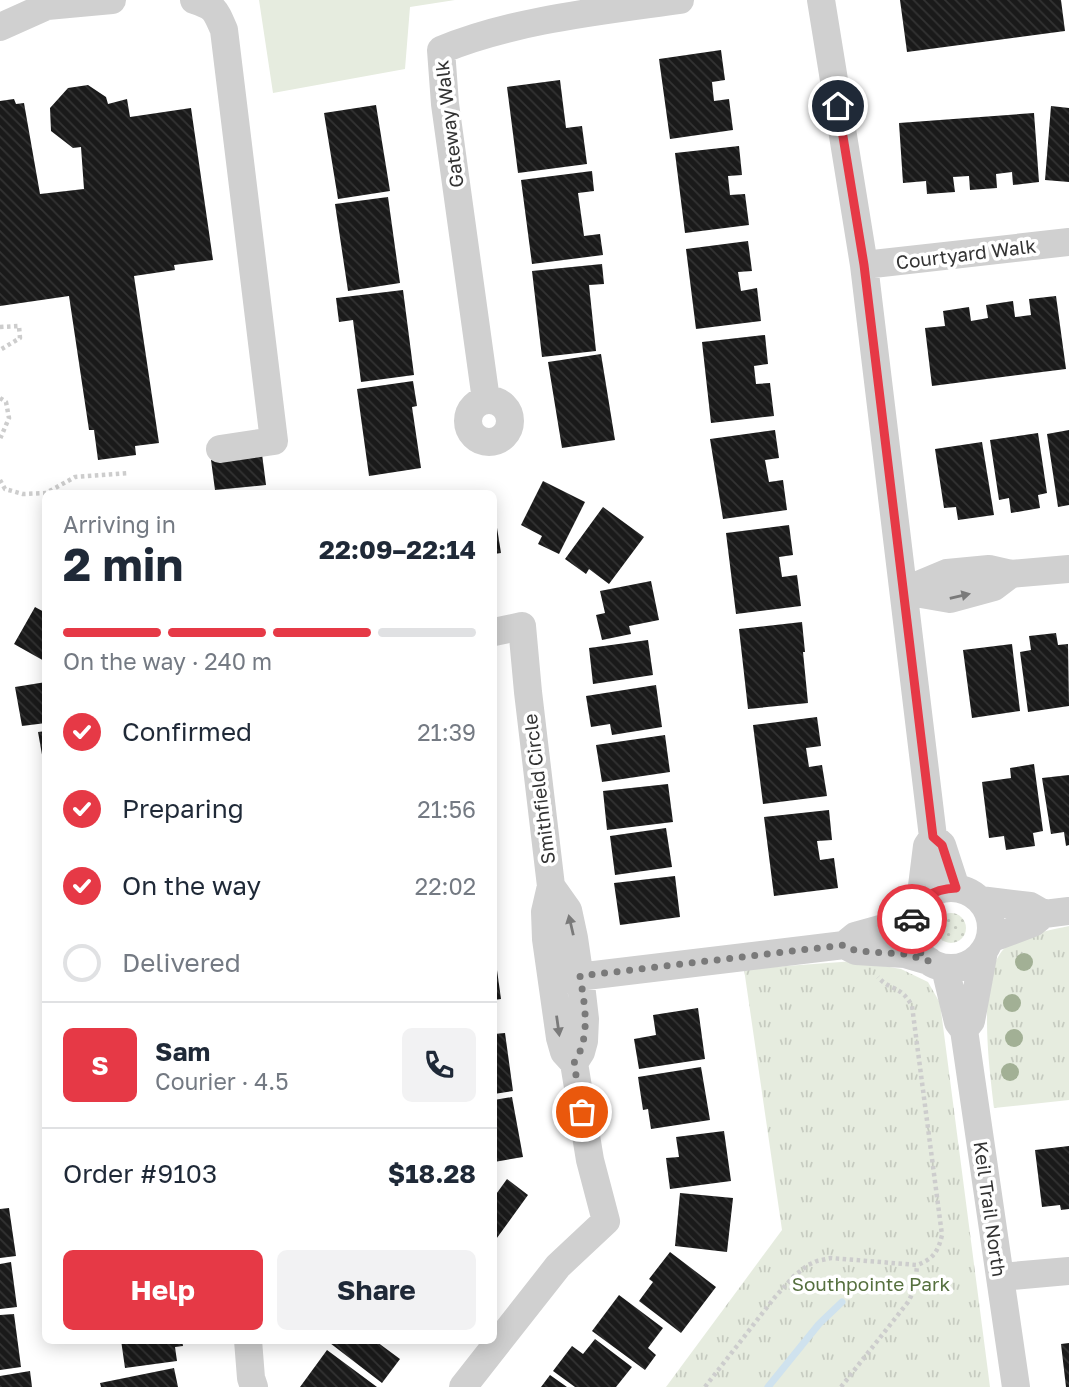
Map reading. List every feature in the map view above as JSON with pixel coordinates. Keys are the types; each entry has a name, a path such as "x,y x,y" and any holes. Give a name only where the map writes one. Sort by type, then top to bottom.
{"street":[{"path":"0,26 46,3 112,0"},
{"path":"194,0 211,6 224,30 274,441 220,449"},
{"name":"Gateway Walk","path":"486,400 445,104 441,50 489,33 680,0"},
{"path":"821,0 864,265 933,837 927,846 917,909 911,929 913,942 919,953 937,964"},
{"name":"Courtyard Walk","path":"864,265 1069,242"},
{"path":"904,591 947,573 989,569 1011,574 1069,569"},
{"name":"Smithfield Circle","path":"497,631 522,626 551,886 545,912 546,939 559,1038 564,1052 574,1063"},
{"path":"933,837 942,845 968,894 988,912 991,925 971,1021 964,1030"},
{"path":"497,1344 558,1266 606,1222 590,1160 574,1063 584,1041 585,1018 574,938 568,910 551,886"},
{"path":"552,980 844,945 855,936 891,926 917,909 931,893 943,888 1057,912"},
{"path":"844,945 856,951 905,954 956,967 967,965 976,959 987,945 1057,912"},
{"name":"Keil Trail North","path":"937,964 958,1022 964,1030 1016,1387"},
{"path":"1001,1277 1069,1271"},
{"path":"248,1344 254,1387"},
{"path":"463,1387 497,1344"}],"path":[{"path":"0,327 19,326 20,338 0,350"},
{"path":"0,398 6,402 9,418 0,439"},
{"path":"51,490 75,477 128,473"},
{"path":"0,480 5,489 23,494 42,493"},
{"path":"705,1387 775,1297 808,1265 831,1258 917,1265 935,1255 939,1246 942,1235 915,1018 908,998 883,983 876,972"},
{"path":"841,1387 908,1302 914,1292 917,1265"}],"green space":[{"path":"259,0 455,0 410,7 405,69 273,93"},
{"path":"951,913 962,917 966,928 962,939 951,943 940,939 936,928 940,917"},
{"path":"1069,926 1069,1100 994,1108 987,1023 991,977 997,959 1013,942 1036,933"},
{"name":"Southpointe Park","path":"855,961 901,969 928,982 940,1003 990,1387 666,1387 782,1230 744,969"}],"building":[{"path":"900,0 1061,0 1065,31 907,52"},
{"path":"721,50 725,80 712,82 714,101 729,99 733,130 670,139 659,59"},
{"path":"560,80 566,128 582,126 587,164 518,173 507,87"},
{"path":"88,85 106,97 108,104 127,99 130,117 191,108 213,260 174,265 175,270 134,276 159,443 135,446 136,455 98,460 94,430 89,430 69,296 0,306 0,101 14,99 16,104 24,103 40,194 84,189 81,147 73,148 51,131 50,108 68,88"},
{"path":"376,105 390,191 338,199 324,113"},
{"path":"1051,106 1069,108 1069,182 1045,180"},
{"path":"1034,113 1039,182 1013,185 1012,172 996,174 997,188 970,190 969,176 953,177 955,192 927,194 926,181 903,183 899,123"},
{"path":"739,146 742,175 728,176 730,195 745,194 749,225 685,233 675,153"},
{"path":"592,171 594,191 578,193 584,236 600,234 603,255 532,264 521,180"},
{"path":"388,197 400,283 348,291 335,204"},
{"path":"748,241 752,271 738,272 741,291 757,288 761,321 696,329 686,249"},
{"path":"602,264 604,284 589,285 596,351 542,357 532,271"},
{"path":"403,290 414,375 361,382 353,320 339,322 336,298"},
{"path":"1056,296 1066,369 932,386 925,328 945,326 943,311 969,307 971,321 988,318 986,305 1013,301 1015,317 1031,315 1029,299"},
{"path":"765,335 768,364 754,366 756,384 770,383 774,416 711,423 702,342"},
{"path":"601,354 615,440 562,448 548,362"},
{"path":"413,381 417,406 412,407 421,468 369,476 357,389"},
{"path":"775,430 779,458 765,460 769,482 783,480 787,510 723,519 710,439"},
{"path":"1069,430 1069,505 1058,507 1047,434"},
{"path":"1038,433 1047,493 1038,495 1040,508 1011,513 1009,498 999,500 990,440"},
{"path":"982,442 994,515 958,520 956,507 944,508 935,449"},
{"path":"262,454 266,485 215,490 211,460"},
{"path":"543,481 585,502 559,554 538,544 542,536 521,525"},
{"path":"603,507 644,537 609,584 589,569 586,574 565,559"},
{"path":"789,525 793,555 779,557 782,577 797,575 801,606 736,614 726,533"},
{"path":"497,528 501,553 497,554"},
{"path":"651,581 659,620 629,626 631,634 602,640 596,615 605,613 600,591"},
{"path":"35,607 42,611 42,660 14,644"},
{"path":"802,622 808,703 748,709 739,629"},
{"path":"1056,633 1058,645 1068,644 1069,706 1028,712 1020,652 1031,650 1029,636"},
{"path":"648,640 653,675 593,684 589,648"},
{"path":"1012,644 1020,711 972,718 963,650"},
{"path":"42,683 42,724 22,726 15,687"},
{"path":"656,685 662,727 612,735 610,724 591,727 586,696"},
{"path":"817,717 821,746 806,748 809,767 822,765 827,796 763,804 753,725"},
{"path":"38,732 42,732 42,755"},
{"path":"665,735 670,772 602,782 596,745"},
{"path":"1034,764 1043,831 1033,833 1035,846 1006,850 1004,836 989,838 982,782 1011,778 1010,768"},
{"path":"1069,775 1069,845 1066,846 1064,832 1051,834 1042,778"},
{"path":"668,784 673,822 607,830 603,791"},
{"path":"829,810 832,840 817,841 820,860 834,858 838,888 774,896 764,817"},
{"path":"666,828 672,867 615,875 610,836"},
{"path":"675,876 680,917 620,925 614,883"},
{"path":"497,970 501,999 497,1000"},
{"path":"698,1008 705,1059 639,1069 634,1039 656,1035 653,1015"},
{"path":"505,1033 513,1091 497,1094 497,1034"},
{"path":"701,1067 710,1120 651,1129 648,1109 643,1110 638,1077"},
{"path":"512,1097 523,1157 497,1161 497,1100"},
{"path":"724,1131 731,1181 670,1189 666,1158 679,1157 676,1137"},
{"path":"1069,1146 1069,1209 1061,1210 1060,1205 1042,1207 1035,1150"},
{"path":"507,1179 528,1195 497,1238 497,1193"},
{"path":"680,1193 733,1198 727,1252 675,1246"},
{"path":"9,1208 16,1256 0,1258 0,1209"},
{"path":"670,1252 716,1287 681,1333 639,1301 653,1282 649,1279"},
{"path":"11,1262 17,1307 0,1309 0,1264"},
{"path":"619,1295 663,1328 648,1348 656,1355 645,1370 592,1331"},
{"path":"14,1314 21,1367 0,1370 0,1315"},
{"path":"595,1339 632,1367 616,1387 575,1387 553,1371 572,1346 583,1354"},
{"path":"1069,1343 1069,1387 1066,1387 1061,1344"},
{"path":"122,1344 183,1344 175,1347 177,1361 125,1368"},
{"path":"331,1344 380,1344 400,1359 382,1383"},
{"path":"327,1350 377,1387 300,1387"},
{"path":"174,1368 178,1387 101,1387 100,1383"},
{"path":"30,1371 32,1387 0,1387 0,1376"},
{"path":"550,1375 567,1387 541,1387"}],"waterway":[{"path":"768,1387 819,1324 842,1302"}],"way so far":[{"path":"582,1112 574,1063 584,1041 585,1018 580,976 844,945 856,951 893,952 929,961 919,953 913,942 912,919"}],"route":[{"path":"838,106 864,265 933,837 942,845 956,888 943,888 931,893 920,902 912,919"}]}
